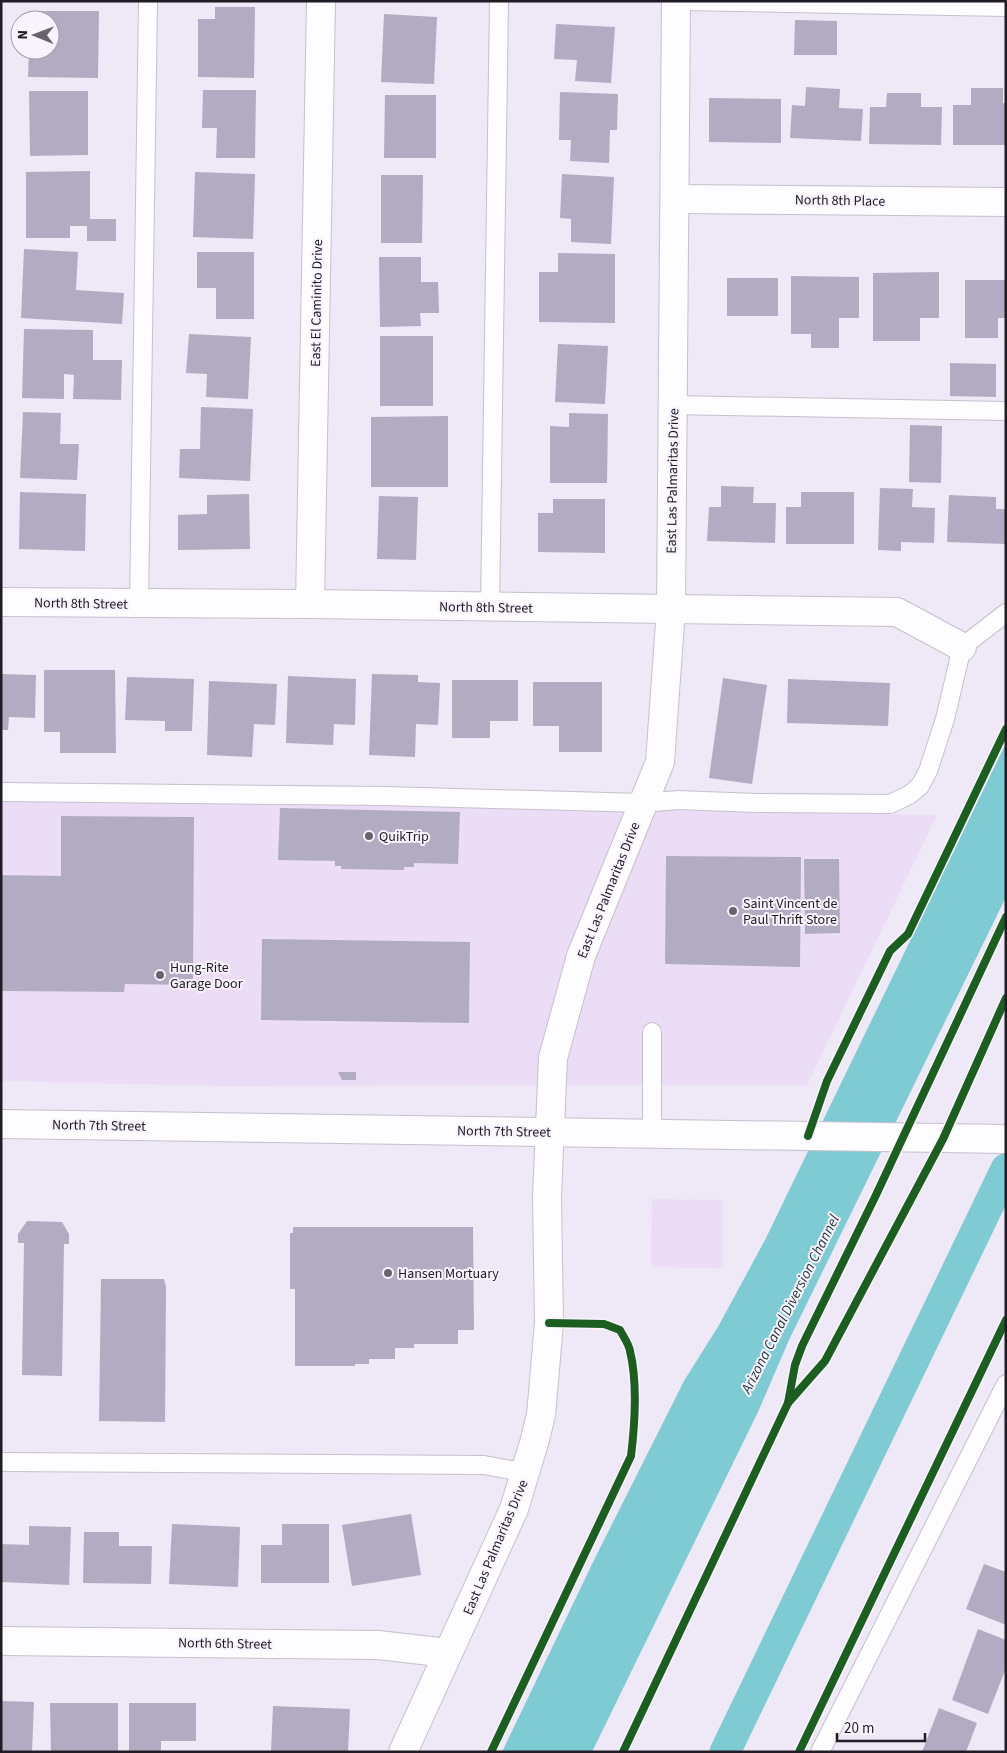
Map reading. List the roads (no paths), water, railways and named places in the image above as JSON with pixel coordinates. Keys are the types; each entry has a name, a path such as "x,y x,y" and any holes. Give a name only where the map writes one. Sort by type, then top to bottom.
{"street":[{"name":"East El Caminito Drive","path":"310,604 321,1"},
{"name":"East Las Palmaritas Drive","path":"403,1752 514,1509 527,1473 541,1415 549,1323 547,1196 553,1058 581,956 660,762 671,608 676,1"},
{"name":"North 8th Place","path":"674,199 1006,202"},
{"name":"North 8th Street","path":"1,602 897,612 962,647"},
{"name":"North 7th Street","path":"1,1124 1006,1140"},
{"name":"North 6th Street","path":"1,1641 378,1645 448,1653"}],"lane":[{"path":"139,604 148,1"},
{"path":"490,608 500,1"},
{"path":"683,1 1006,7"},
{"path":"673,405 1006,412"},
{"path":"1,792 385,796 644,803 678,800 890,804 909,795 920,786 928,771 945,719 962,647 1006,613"},
{"path":"652,1032 652,1133"},
{"path":"820,1752 1006,1384"},
{"path":"1,1462 484,1465 527,1473"}],"water":[{"name":"Arizona Canal Diversion Channel","path":"1006,743 1006,897 789,1340 758,1412 592,1752 502,1752 595,1558 684,1381 719,1325 765,1240"}],"waterway":[{"path":"725,1752 1006,1169"}],"place":[{"name":"QuikTrip","path":"369,836"},
{"name":"Saint Vincent de Paul Thrift Store","path":"733,911"},
{"name":"Hung-Rite Garage Door","path":"160,975"},
{"name":"Hansen Mortuary","path":"388,1273"}]}
